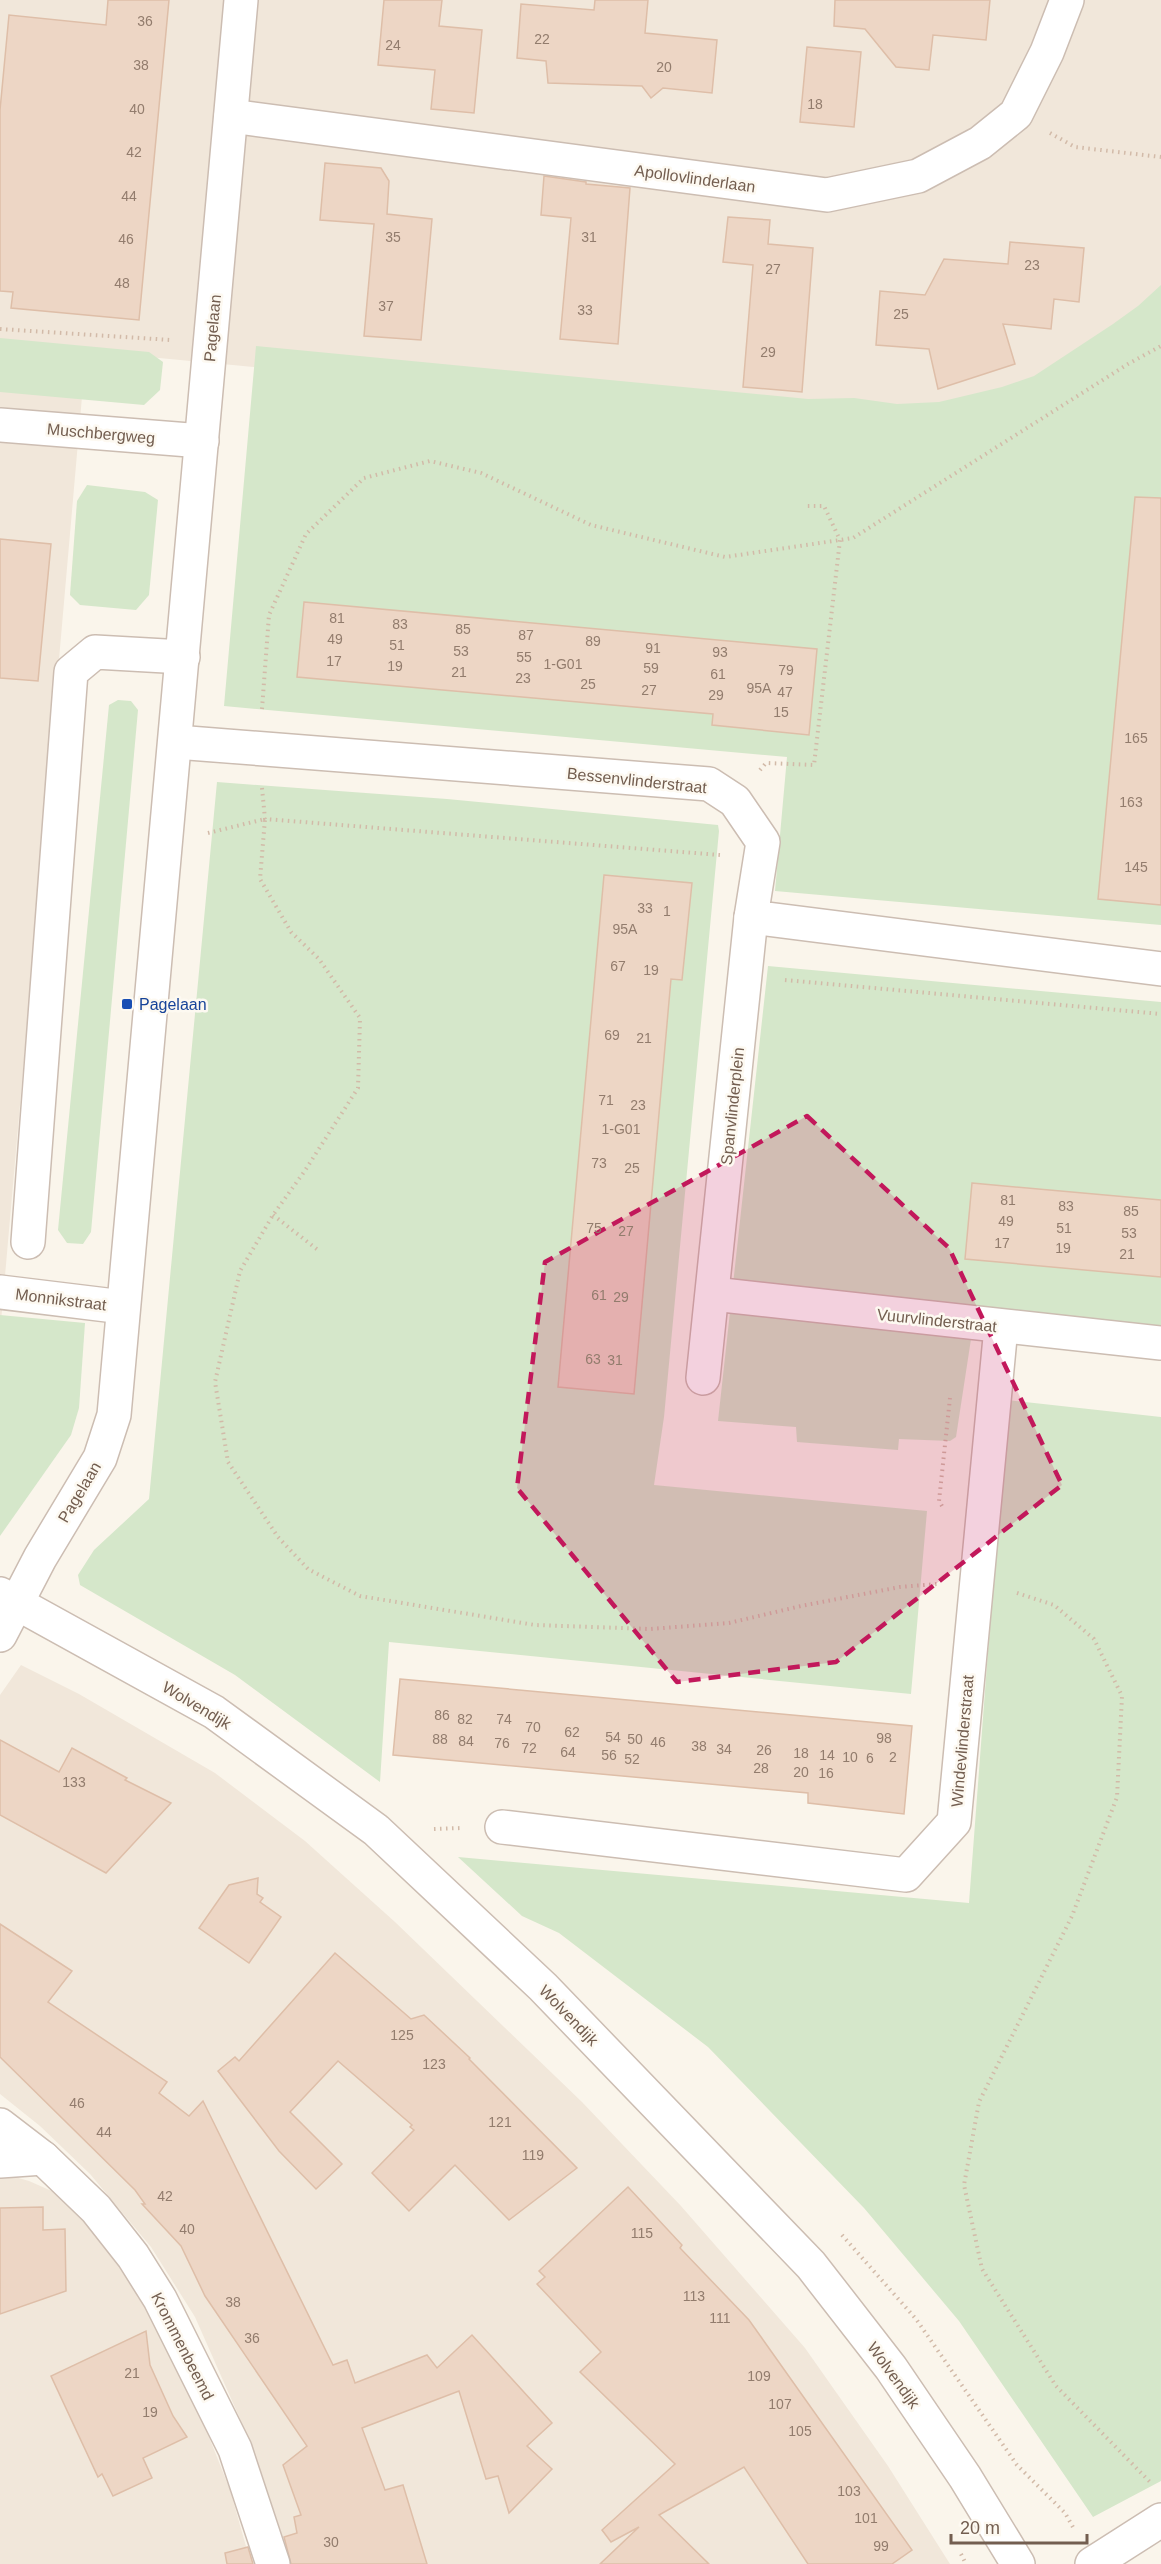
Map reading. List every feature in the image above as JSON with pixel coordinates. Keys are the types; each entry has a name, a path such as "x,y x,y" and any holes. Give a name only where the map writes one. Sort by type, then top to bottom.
{"street":[{"name":"Pagelaan","path":"0,1635 8,1599 40,1558 100,1458 114,1414 241,0"},
{"name":"Apollovlinderlaan","path":"231,116 827,195 918,176 980,143 1016,114 1047,52 1067,0"},
{"name":"Muschbergweg","path":"0,425 202,441"},
{"path":"28,1242 71,672 95,652 183,657"},
{"name":"Bessenvlinderstraat","path":"176,742 709,784 735,801 763,842 751,917"},
{"path":"751,917 1161,969"},
{"name":"Spanvlinderplein","path":"703,1378 751,917"},
{"name":"Monnikstraat","path":"0,1292 123,1307"},
{"name":"Vuurvlinderstraat","path":"713,1294 1001,1327 1161,1342"},
{"name":"Windevlinderstraat","path":"502,1827 906,1875 954,1822 1001,1327"},
{"name":"Wolvendijk","path":"8,1599 214,1712 376,1830 543,1987 811,2265 891,2368 965,2477 1018,2564"},
{"name":"Krommenbeemd","path":"0,2125 43,2158 96,2209 133,2256 160,2299 235,2449 273,2564"},
{"path":"0,2161 43,2158"},
{"path":"1092,2564 1161,2520"}],"path":[{"path":"1016,114 1075,147 1161,157"},
{"path":"0,329 211,343"},
{"path":"1153,2485 1056,2386 982,2269 964,2185 978,2102 1072,1916 1116,1797 1122,1696 1094,1639 1054,1605 978,1581 900,1587 801,1606 729,1623 650,1629 535,1625 360,1596 308,1569 278,1537 228,1462 215,1382 240,1271 273,1215 358,1088 360,1017 319,959 291,932 260,879 264,819 258,748 269,615 306,534 364,478 430,461 481,472 591,525 725,557 853,538 1128,364 1161,346"},
{"path":"735,801 766,763 814,765 840,540 824,506 804,506"},
{"path":"202,835 264,819 761,858"},
{"path":"745,976 1161,1014"},
{"path":"273,1215 318,1250"},
{"path":"376,1830 502,1827"}],"highlighted area":[{"path":"807,1116 949,1248 1062,1485 836,1662 677,1682 517,1488 545,1262"}],"shaded area":[{"path":"0,0 1161,0 1161,467 922,431 86,351 0,1333"},
{"path":"21,1665 79,1694 215,1773 305,1841 395,1922 582,2102 681,2206 805,2348 888,2466 950,2564 292,2564 252,2446 195,2317 151,2247 90,2174 40,2126 0,2094 0,1695"},
{"path":"0,2175 29,2181 54,2192 90,2225 153,2316 196,2404 230,2490 251,2564 0,2564"}],"green space":[{"path":"1161,285 1161,925 775,891 787,757 224,706 256,346 808,399 854,398 897,404 939,402 1002,387 1034,376 1113,324"},
{"path":"0,338 149,352 163,362 160,390 144,405 0,392"},
{"path":"87,485 145,492 158,500 149,595 136,610 80,605 70,595 77,501"},
{"path":"118,700 131,701 138,710 91,1232 83,1244 67,1243 58,1230 109,705"},
{"path":"217,782 447,799 718,825 664,1417 654,1485 927,1511 911,1694 389,1642 380,1782 235,1675 80,1585 78,1575 94,1550 149,1499"},
{"path":"768,966 1161,1002 1161,1328 975,1313 956,1437 950,1441 899,1439 898,1450 797,1442 796,1427 718,1421"},
{"path":"0,1315 85,1323 79,1408 71,1435 0,1536"},
{"path":"1007,1400 1161,1417 1161,2481 1093,2517 959,2321 864,2208 708,2047 559,1933 522,1916 458,1857 969,1903"}],"building":[{"path":"108,0 169,0 139,320 11,308 13,292 0,291 0,110 9,15 106,25"},
{"path":"384,0 442,0 439,26 482,30 474,113 431,109 435,70 378,65"},
{"path":"595,0 648,0 645,33 717,40 712,93 663,88 651,98 642,86 548,83 546,61 517,58 521,4 594,10"},
{"path":"835,0 990,0 986,40 933,35 929,70 896,67 865,29 834,26"},
{"path":"807,47 861,52 854,127 800,122"},
{"path":"325,163 381,168 389,181 387,214 432,219 421,340 364,336 374,224 320,220"},
{"path":"544,176 586,182 586,184 630,188 618,344 560,339 571,218 541,215"},
{"path":"728,217 770,220 768,244 813,248 802,392 743,387 753,265 723,262"},
{"path":"1010,242 1084,248 1079,302 1054,299 1051,329 1003,324 1015,364 938,389 929,349 876,345 880,291 925,295 944,259 1008,264"},
{"path":"1135,497 1161,498 1161,905 1098,899"},
{"path":"0,539 51,544 38,681 0,678"},
{"path":"304,602 817,649 809,735 712,725 713,714 297,677"},
{"path":"604,875 692,883 682,980 671,979 634,1394 558,1387"},
{"path":"972,1183 1161,1200 1161,1277 965,1259"},
{"path":"400,1679 912,1726 904,1814 808,1803 808,1793 393,1755"},
{"path":"0,1740 59,1772 72,1748 127,1778 125,1780 171,1803 106,1873 0,1815"},
{"path":"258,1878 257,1894 263,1898 260,1902 281,1917 249,1963 199,1928 229,1885"},
{"path":"0,1924 72,1971 48,2002 167,2082 159,2093 189,2116 203,2101 333,2365 347,2360 355,2383 427,2355 437,2368 472,2335 552,2423 527,2446 552,2469 509,2513 498,2476 486,2479 459,2391 362,2428 385,2490 403,2485 427,2564 291,2564 284,2537 297,2533 294,2517 301,2515 283,2465 307,2446 205,2296 181,2246 142,2204 145,2204 135,2190 0,2057"},
{"path":"335,1953 411,2019 424,2015 470,2058 577,2168 509,2220 455,2165 409,2211 372,2173 414,2130 410,2127 412,2125 338,2061 290,2112 342,2164 316,2189 279,2151 218,2071 235,2057 239,2061"},
{"path":"628,2187 682,2245 680,2248 749,2320 912,2550 892,2564 808,2564 744,2467 659,2515 709,2564 600,2564 639,2527 611,2542 602,2530 675,2464 580,2372 601,2352 537,2284 545,2277 539,2271"},
{"path":"43,2207 43,2230 65,2229 66,2291 0,2314 0,2208"},
{"path":"146,2331 150,2365 173,2416 187,2437 143,2458 152,2478 113,2496 102,2474 98,2477 51,2376"},
{"path":"248,2547 253,2564 227,2564 225,2553"}],"place":[{"name":"Pagelaan","path":"127,1004"}]}
